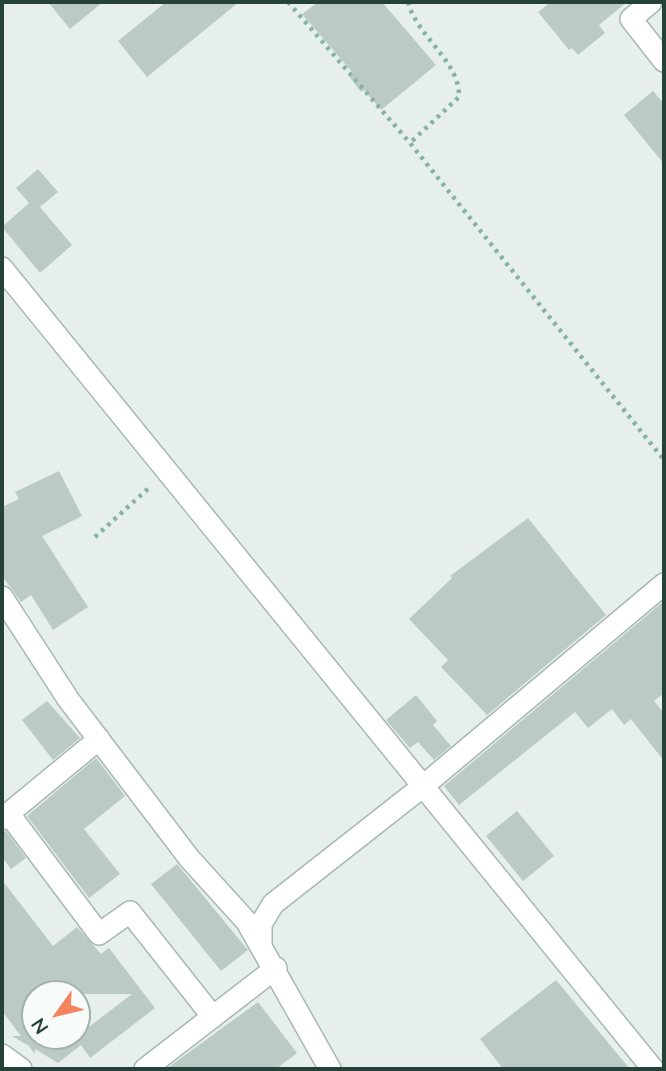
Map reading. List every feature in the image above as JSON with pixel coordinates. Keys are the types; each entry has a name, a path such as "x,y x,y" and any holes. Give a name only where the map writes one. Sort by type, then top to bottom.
{"street":[{"path":"651,2 631,19 664,61"},
{"path":"2,268 653,1069"},
{"path":"261,944 261,924 273,904 422,787 663,588"},
{"path":"2,597 68,699 189,858 247,922 276,968 330,1069"},
{"path":"99,739 5,816 99,934 130,912 213,1017"},
{"path":"145,1069 276,968"},
{"path":"2,1055 21,1069"}],"path":[{"path":"288,2 410,144 664,460"},
{"path":"408,2 422,32 459,81 459,97 410,144"},
{"path":"95,537 167,471"}],"building":[{"path":"48,2 103,2 70,29"},
{"path":"166,2 239,2 147,77 118,41"},
{"path":"318,2 382,2 436,65 381,110 364,90 361,92 349,76 353,73 302,14"},
{"path":"551,2 627,2 599,25 605,33 578,55 572,48 569,50 538,12"},
{"path":"653,91 664,104 664,164 624,115"},
{"path":"38,169 58,192 40,207 72,245 40,273 2,227 29,203 16,188"},
{"path":"59,471 82,516 42,536 88,607 53,630 31,595 21,602 2,576 2,507 19,499 15,492"},
{"path":"528,518 606,615 487,715 441,667 448,660 409,619 452,578 450,576"},
{"path":"664,601 664,693 654,701 664,713 664,761 631,719 624,725 612,709 588,728 575,712 459,805 444,786"},
{"path":"416,695 437,721 433,725 451,746 434,760 418,742 410,748 386,720"},
{"path":"47,701 80,738 53,760 22,720"},
{"path":"96,758 125,796 84,829 120,874 89,898 27,816"},
{"path":"517,811 554,856 523,881 486,836"},
{"path":"6,831 26,858 11,869 2,857 2,832"},
{"path":"177,864 248,950 221,971 151,884"},
{"path":"2,880 53,946 77,927 101,954 109,948 155,1008 90,1058 84,1050 91,1050 91,1025 132,994 91,994 91,980 21,980 21,1036 2,1011"},
{"path":"556,980 630,1069 503,1069 480,1039"},
{"path":"258,1002 297,1053 276,1069 166,1069"},
{"path":"37,1050 75,1050 58,1063"}]}
